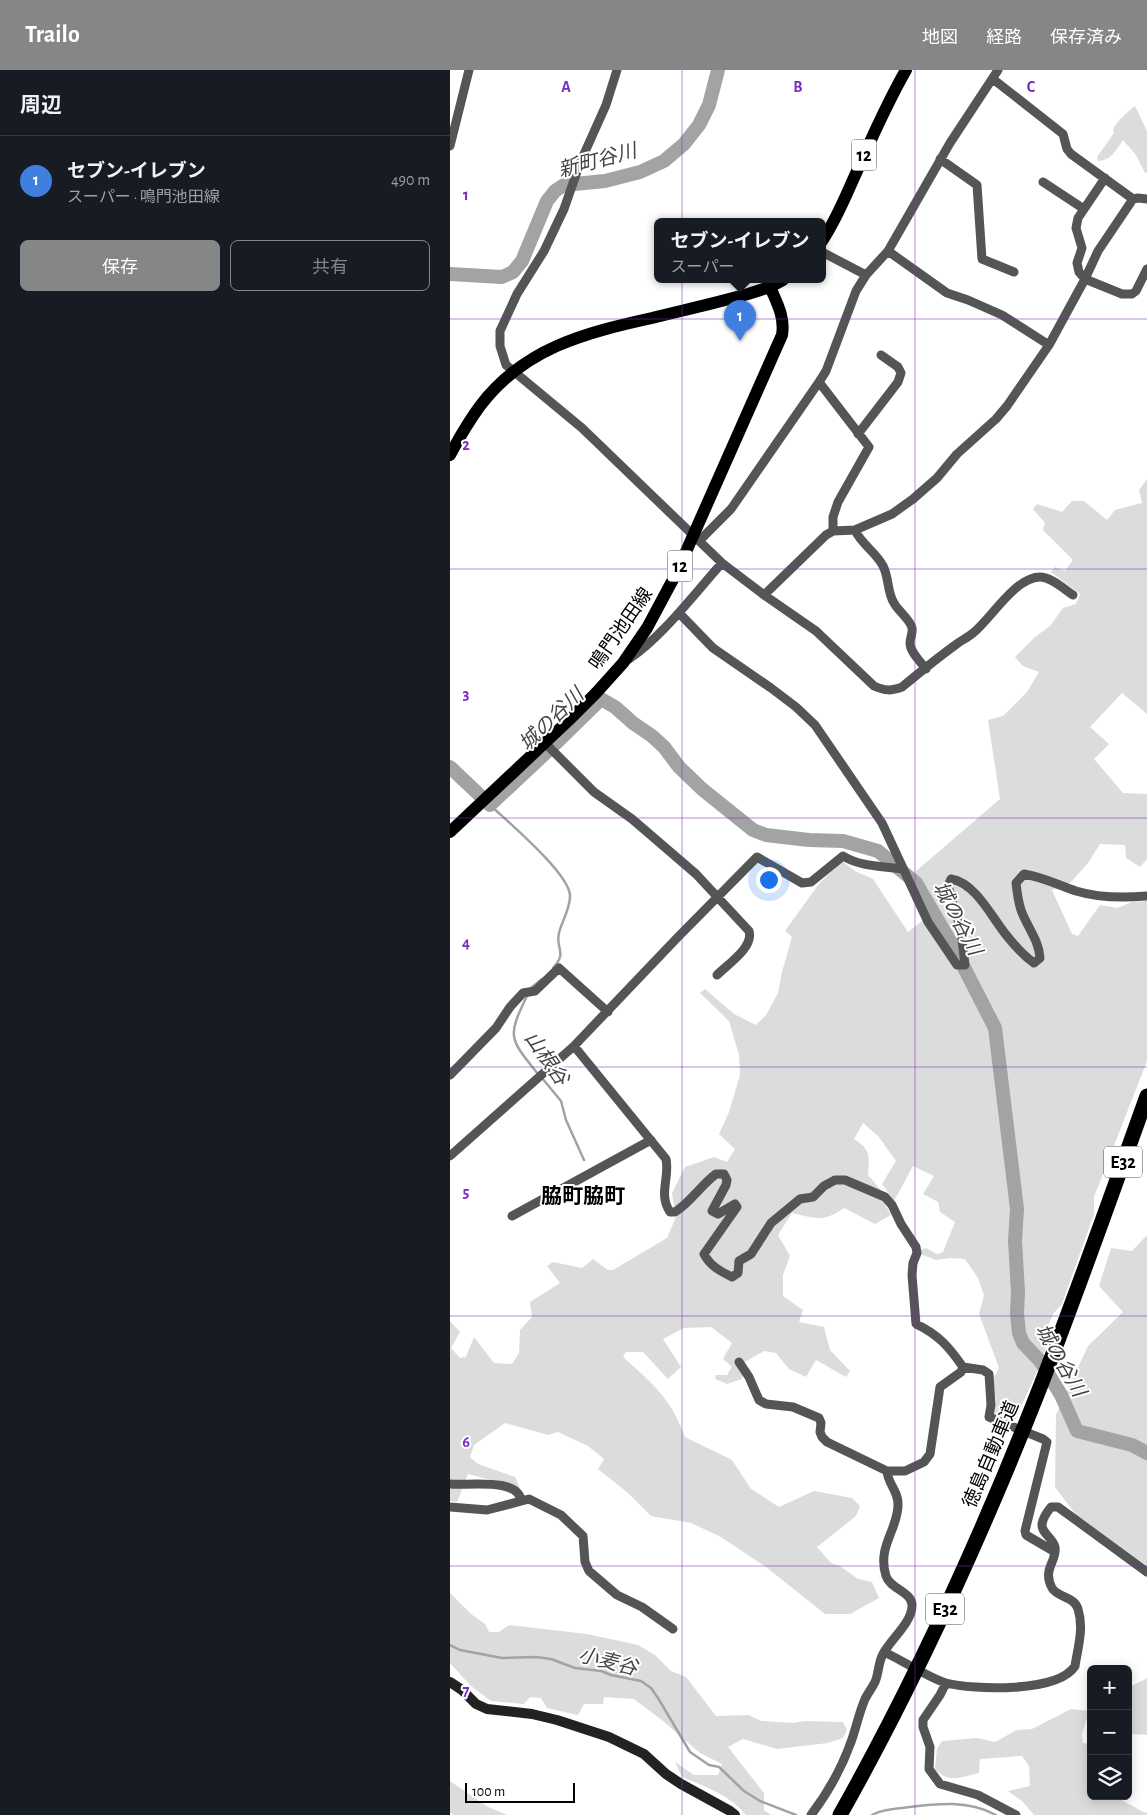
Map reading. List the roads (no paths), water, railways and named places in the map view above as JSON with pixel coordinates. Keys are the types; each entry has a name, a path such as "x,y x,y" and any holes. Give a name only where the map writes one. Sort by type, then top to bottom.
{"highway":[{"name":"徳島自動車道","path":"840,1815 875,1753 942,1617 999,1486 1060,1336 1147,1096"}],"main road":[{"name":"12","path":"826,236 831,229 878,123 906,70"},
{"path":"450,455 481,405 514,372 548,349 572,338 713,304 770,287 777,283"},
{"name":"鳴門池田線","path":"450,832 596,693 623,663 664,597 696,538 782,335 784,324 770,287"}],"street":[{"path":"450,146 469,70"},
{"path":"618,70 606,105 548,244 517,294 500,331 500,346 506,365 582,428 722,563 816,631 874,686 883,691 902,687 926,669 973,633 1014,590 1032,578 1041,577 1050,580 1073,595"},
{"path":"696,538 731,509 819,382 826,371 856,291 866,275 888,251 940,159 998,70"},
{"path":"993,79 1063,134 1067,149 1071,154 1133,199 1147,199"},
{"path":"940,159 976,185 982,259 1014,272"},
{"path":"1105,178 1078,218 1076,228 1082,248 1077,263 1080,272 1085,279 1122,294 1132,294 1136,291 1147,269"},
{"path":"1042,182 1084,209"},
{"path":"764,595 833,531 855,530 892,514 913,500 937,478 957,454 1002,412 1049,345 1085,279 1098,250 1133,199"},
{"path":"888,251 947,293 1002,315 1049,345"},
{"path":"826,254 866,275"},
{"path":"858,434 898,382 902,373 898,367 881,355"},
{"path":"819,382 869,447 868,453 838,502 833,518 833,531"},
{"path":"855,530 857,535 877,556 884,568 894,604 911,625 910,648 926,669"},
{"path":"623,663 648,644 679,613 722,563"},
{"path":"679,613 713,648 777,692 815,725 882,824 928,922 957,965 965,965 961,931 948,886 951,879 956,880 976,894 1006,935 1024,956 1034,963 1040,958 1040,947 1022,911 1016,883 1024,874 1051,880 1088,894 1123,898 1147,896"},
{"path":"545,743 594,792 632,819 696,874 749,931 751,937 748,945 717,975"},
{"path":"450,1156 574,1046 757,857 802,882 811,882 843,856 851,861 866,865 902,869"},
{"path":"450,1075 496,1028 510,1007 523,993 534,991 559,968 608,1012"},
{"path":"574,1046 666,1159 668,1168 664,1196 670,1212 675,1212 682,1208 704,1183 716,1174 724,1174 727,1180 726,1185 712,1212 718,1214 735,1204 737,1208 704,1254 713,1266 732,1277 738,1273 739,1261 751,1254 771,1223 800,1199 813,1197 824,1186 835,1180 845,1180 885,1197 892,1204 901,1224 916,1247 917,1253 913,1263 912,1274 916,1324 942,1339 963,1367 982,1370 989,1374 991,1405 989,1417 1047,1442 1024,1531 1026,1535 1055,1552"},
{"path":"512,1216 651,1140"},
{"path":"739,1362 760,1400 766,1404 793,1407 819,1418 821,1423 820,1432 827,1442 887,1471 905,1471 924,1462 930,1454 940,1387 961,1372 963,1367"},
{"path":"811,1815 820,1802 850,1744 865,1700 875,1682 879,1661 911,1614 913,1603 909,1596 893,1586 887,1578 884,1567 885,1544 898,1508 897,1493 888,1477 887,1471"},
{"path":"450,1484 487,1483 511,1488 518,1494 521,1501"},
{"path":"450,1507 487,1510 528,1499 561,1516 583,1536 586,1562 589,1570 617,1595 642,1607 673,1629"},
{"path":"886,1653 943,1682 979,1687 1044,1684 1072,1671 1075,1666 1082,1629 1075,1602 1054,1591 1051,1585 1048,1572 1055,1552 1054,1545 1043,1530 1042,1524 1051,1506 1058,1507 1147,1572"},
{"path":"450,1682 462,1690 476,1704 487,1709 532,1714 609,1737 644,1754 674,1779 735,1815"},
{"path":"943,1682 940,1695 923,1720 923,1728 930,1747 929,1768 940,1784 978,1795 1016,1815"}],"waterway":[{"name":"新町谷川","path":"450,274 502,277 513,272 522,261 547,201 555,191 564,185 605,181 640,172 664,161 684,144 699,125 709,105 718,70"},
{"name":"城の谷川","path":"450,767 490,805 601,699 615,707 652,736 664,747 679,767 702,789 753,830 766,835 809,840 843,841 878,851 916,883 954,948 995,1028 1017,1209 1015,1241 1018,1292 1017,1313 1019,1333 1023,1343 1041,1362 1061,1395 1077,1431 1132,1445 1147,1453"},
{"name":"山根谷","path":"490,805 537,849 567,886 570,901 558,938 560,958 553,968"},
{"name":"山根谷","path":"531,988 542,979"},
{"name":"山根谷","path":"527,996 516,1020 514,1037 521,1052 538,1074"},
{"name":"山根谷","path":"542,1078 561,1101 566,1120 584,1160"},
{"name":"小麦谷","path":"450,1645 460,1650 502,1658 536,1657 551,1659 575,1668 601,1671 641,1681 651,1688 658,1698 690,1752 709,1765 719,1767 744,1791 760,1801 796,1815"},
{"name":"小麦谷","path":"872,1815 890,1809 950,1804 973,1807 996,1815"}],"place":[{"name":"セブン-イレブン","path":"740,341"}],"district":[{"name":"脇町脇町","path":"583,1196"}]}
